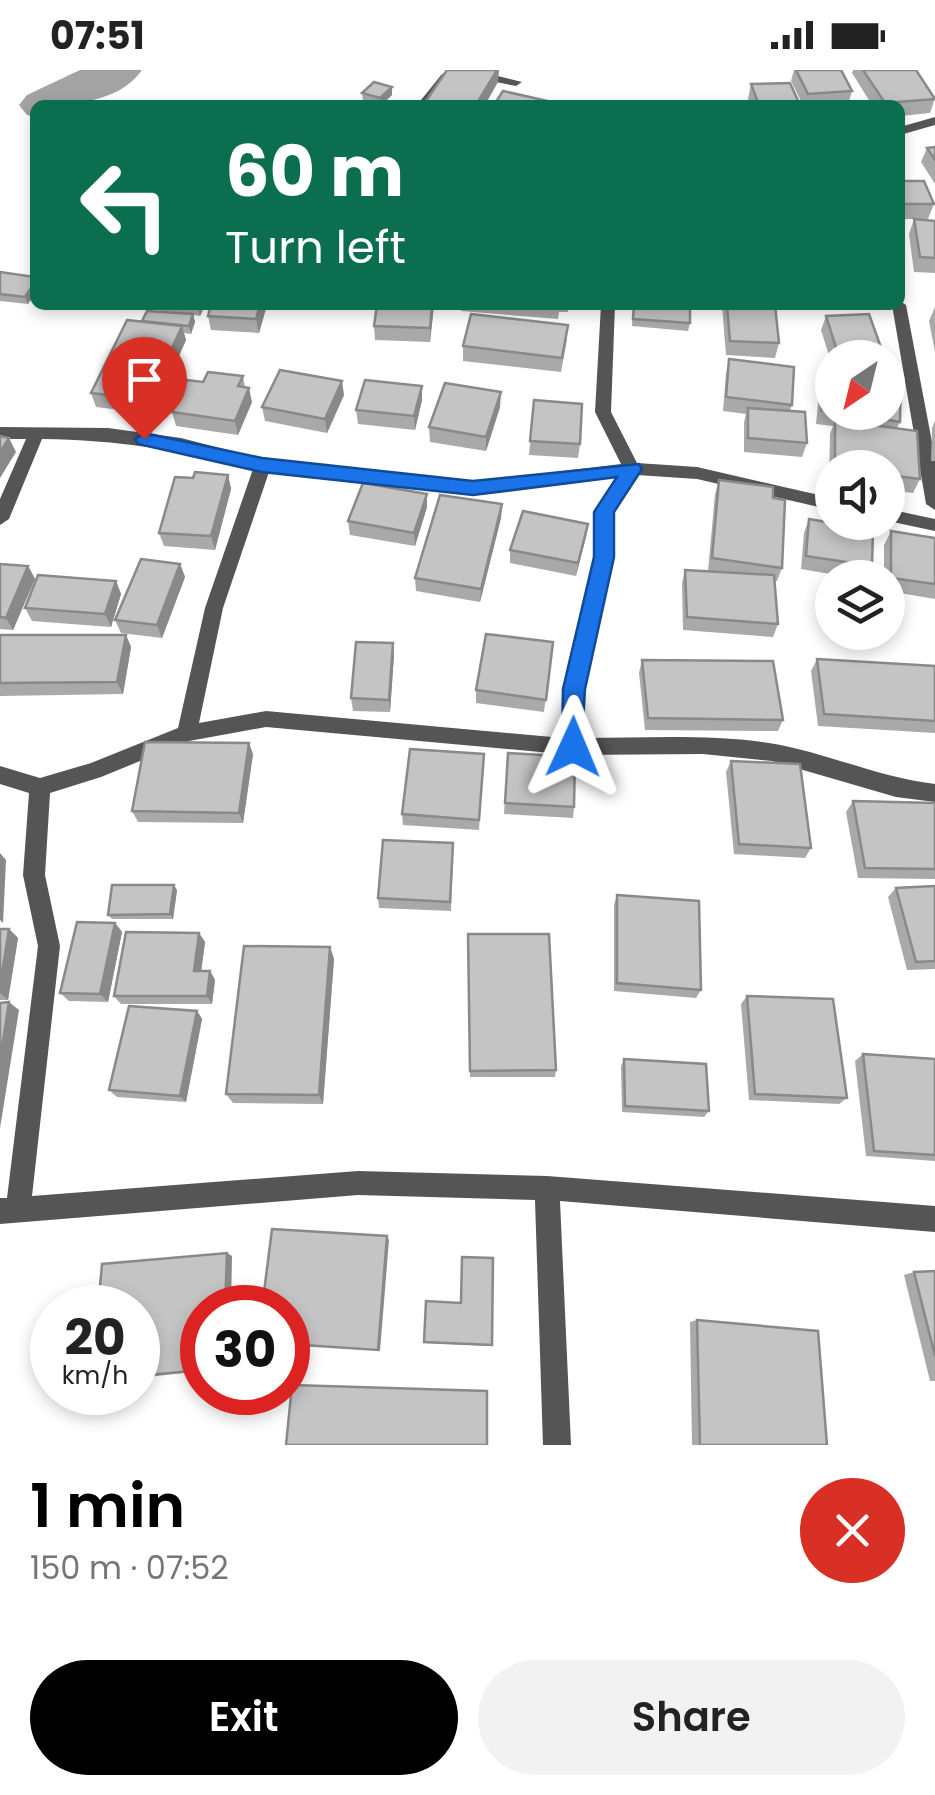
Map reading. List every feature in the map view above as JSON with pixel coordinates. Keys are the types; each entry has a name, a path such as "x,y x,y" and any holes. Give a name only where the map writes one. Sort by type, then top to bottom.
{"street":[{"path":"426,100 447,76 484,75 511,88 528,70"},
{"path":"905,130 935,121"},
{"path":"608,310 603,412 632,469"},
{"path":"900,310 935,504"},
{"path":"0,433 108,434 181,444 262,465 473,488 632,469 697,473 815,500"},
{"path":"0,519 36,435"},
{"path":"187,733 214,608 262,465"},
{"path":"573,747 574,689 604,557 604,512 632,469"},
{"path":"905,519 935,525"},
{"path":"0,775 40,786 94,771 187,733 266,720 573,747 702,746 772,752 896,788 935,794"},
{"path":"40,786 34,875 49,946 9,1210 358,1183 548,1188 935,1218"},
{"path":"548,1188 557,1445"}],"building":[{"path":"447,70 497,70 479,100 427,100"},
{"path":"796,70 841,70 852,91 808,94"},
{"path":"863,70 916,70 935,99 905,101 883,100"},
{"path":"374,82 392,87 380,98 362,93"},
{"path":"790,83 798,100 757,100 751,84"},
{"path":"503,91 544,100 497,100"},
{"path":"905,181 924,181 934,204 905,204"},
{"path":"914,219 935,221 935,258 920,257"},
{"path":"0,272 30,276 30,290 25,297 0,294"},
{"path":"210,310 259,310 256,319 208,316"},
{"path":"376,310 432,310 430,328 374,326"},
{"path":"634,310 690,310 690,323 633,319"},
{"path":"727,310 776,310 779,343 730,341"},
{"path":"147,311 193,314 189,326 142,321"},
{"path":"471,314 568,325 562,358 463,346"},
{"path":"869,314 878,340 834,340 826,316"},
{"path":"127,320 182,326 148,400 91,393"},
{"path":"729,359 794,367 792,405 726,397"},
{"path":"280,370 342,381 325,419 262,407"},
{"path":"208,372 243,376 238,386 249,388 235,421 172,412 187,380 203,382"},
{"path":"365,380 422,386 414,416 356,410"},
{"path":"445,383 501,392 486,437 429,427"},
{"path":"534,400 582,404 580,444 530,441"},
{"path":"748,408 805,412 807,443 748,438"},
{"path":"835,430 917,431 920,479 905,477 905,450 835,450"},
{"path":"0,436 9,438 0,452"},
{"path":"195,472 228,475 211,536 159,533 175,477 193,478"},
{"path":"719,480 773,487 773,498 785,500 782,568 712,558"},
{"path":"363,483 427,494 414,533 348,521"},
{"path":"440,495 502,504 481,589 415,578"},
{"path":"523,511 588,524 578,563 510,550"},
{"path":"809,519 815,520 815,540 873,540 872,560 806,556"},
{"path":"905,533 935,538 935,584 905,580 905,560 891,560 891,540 905,540"},
{"path":"141,559 180,564 157,625 115,620"},
{"path":"0,564 28,566 6,618 0,617"},
{"path":"685,570 774,575 778,624 687,617"},
{"path":"38,575 116,581 105,614 25,608"},
{"path":"486,634 553,642 546,700 476,690"},
{"path":"0,635 126,635 117,682 0,683"},
{"path":"356,642 393,643 389,700 351,698"},
{"path":"817,659 935,666 935,721 824,714"},
{"path":"642,660 773,661 783,720 648,718"},
{"path":"145,742 249,743 239,813 132,811"},
{"path":"410,749 484,754 479,820 402,814"},
{"path":"508,753 575,757 574,807 505,803"},
{"path":"731,761 800,764 811,848 739,844"},
{"path":"853,801 935,803 935,869 865,868"},
{"path":"383,840 453,843 450,902 378,898"},
{"path":"112,885 174,885 170,914 108,915"},
{"path":"935,886 935,961 916,962 896,888"},
{"path":"617,895 699,901 701,990 617,983"},
{"path":"77,922 115,923 100,994 60,993"},
{"path":"0,929 9,929 0,986"},
{"path":"126,932 199,933 194,971 210,971 207,996 114,996"},
{"path":"468,934 549,934 556,1070 470,1071"},
{"path":"244,946 330,947 319,1095 226,1094"},
{"path":"747,996 833,999 847,1098 755,1094"},
{"path":"9,1002 0,1060 0,1003"},
{"path":"129,1006 197,1011 180,1096 109,1090"},
{"path":"863,1054 935,1059 935,1155 874,1151"},
{"path":"624,1059 706,1064 709,1111 625,1106"},
{"path":"272,1229 387,1236 378,1350 310,1345 310,1285 265,1285"},
{"path":"227,1253 226,1285 180,1285 180,1372 160,1374 160,1285 100,1285 102,1264"},
{"path":"462,1257 493,1258 492,1345 424,1342 426,1301 461,1303"},
{"path":"935,1271 935,1356 914,1272"},
{"path":"697,1320 818,1331 827,1445 700,1445"},
{"path":"310,1386 487,1391 487,1445 286,1445 289,1415 310,1415"}],"waterway":[{"path":"55,100 118,70"}],"route":[{"path":"144,439 181,444 262,465 473,488 632,469 604,512 604,557 574,689 573,747"}]}
